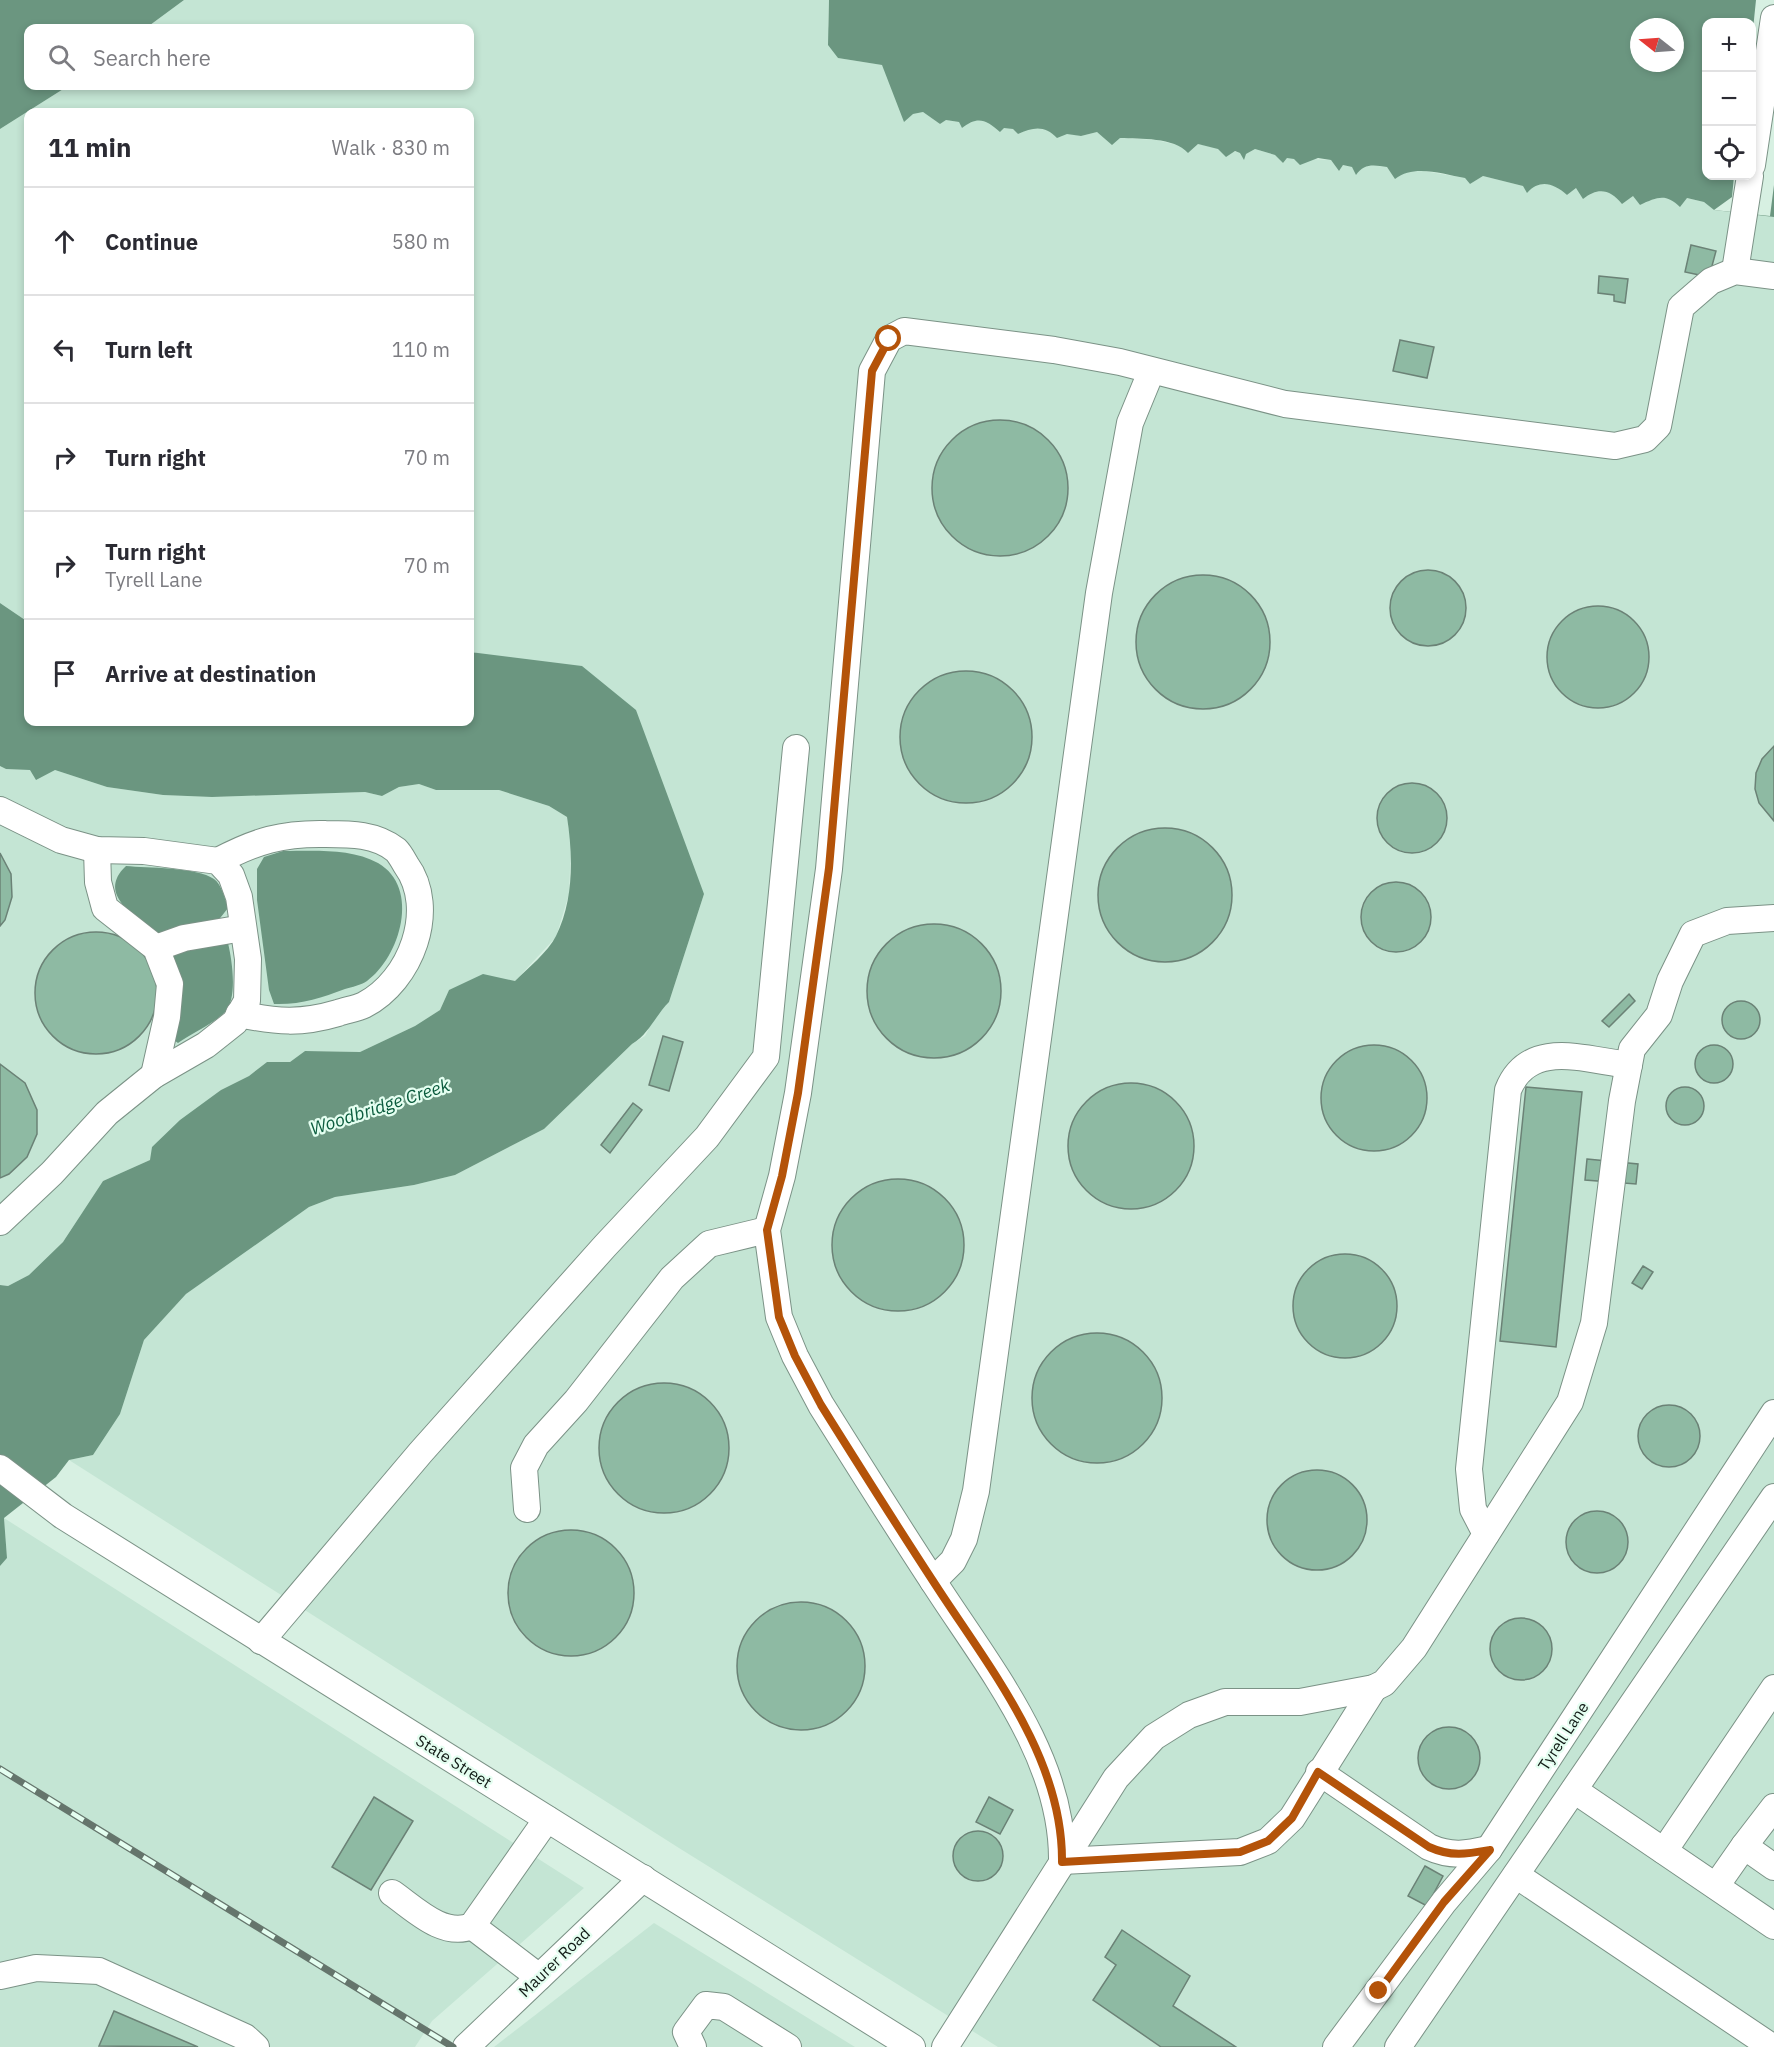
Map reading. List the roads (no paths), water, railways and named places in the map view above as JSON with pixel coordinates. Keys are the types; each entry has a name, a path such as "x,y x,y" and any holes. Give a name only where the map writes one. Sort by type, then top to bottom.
{"street":[{"path":"1756,138 1774,18"},
{"path":"1735,271 1749,180"},
{"path":"1062,1862 1062,1840 1053,1799 1036,1748 1007,1696 821,1405 795,1356 779,1317 767,1230 782,1176 798,1093 829,868 852,578 872,371 889,339 904,331 1054,350 1120,362 1151,372 1285,404 1615,446 1645,439 1658,426 1681,307 1711,281 1735,271 1774,276"},
{"path":"933,1581 953,1561 960,1546 976,1491 1099,593 1130,423 1151,372"},
{"path":"261,1641 452,1418 605,1246 707,1137 766,1057 796,748"},
{"path":"0,810 60,840 97,850 144,851 218,861 264,839 308,834 364,834 396,850 416,879 422,911 416,940 392,984 364,1005 309,1021 272,1021 239,1014"},
{"path":"97,850 98,882 105,908 156,948 170,984 168,1017 154,1075"},
{"path":"0,1222 52,1173 107,1113 154,1075 206,1045 235,1022 247,1001 248,959 239,897 231,875 218,861"},
{"path":"945,2047 1116,1778 1154,1737 1189,1715 1225,1702 1300,1702 1374,1688 1384,1683 1414,1648 1570,1402 1594,1323 1622,1101 1632,1048 1659,1015 1670,981 1692,934 1727,921 1774,918"},
{"path":"156,948 184,938 243,928"},
{"path":"1486,1534 1473,1509 1469,1469 1508,1090 1514,1075 1528,1061 1550,1055 1629,1065"},
{"path":"527,1509 524,1468 536,1445 576,1401 672,1278 709,1244 767,1230"},
{"name":"Tyrell Lane","path":"1336,2047 1444,1902 1490,1850 1774,1413"},
{"name":"State Street","path":"0,1468 63,1516 912,2047"},
{"path":"1398,2047 1774,1497"},
{"path":"1062,1862 1240,1852 1268,1841 1292,1818 1318,1772 1374,1688"},
{"path":"1664,1851 1774,1688"},
{"path":"1318,1772 1429,1847 1443,1853 1459,1855 1490,1850"},
{"path":"1574,1790 1774,1926"},
{"path":"1716,1886 1774,1807"},
{"path":"392,1893 443,1928 461,1930 472,1926 547,1819"},
{"path":"1744,1846 1774,1867"},
{"path":"1516,1875 1772,2047"},
{"name":"Maurer Road","path":"466,2047 643,1878"},
{"path":"472,1926 539,1977"},
{"path":"0,1976 36,1968 99,1971 244,2037 256,2047"},
{"path":"693,2047 686,2032 706,2005 724,2007 788,2047"}],"water":[{"path":"0,0 184,0 151,24 24,24 24,90 62,90 33,108 24,108 24,114 0,129"},
{"path":"829,0 1774,0 1774,217 1714,210 1704,202 1687,198 1680,207 1666,198 1651,200 1640,205 1633,196 1622,204 1613,195 1604,191 1588,195 1583,199 1576,188 1567,195 1547,184 1537,186 1527,193 1523,186 1483,176 1470,184 1465,178 1428,171 1411,172 1395,179 1387,167 1374,165 1362,168 1356,175 1352,167 1343,165 1339,171 1331,160 1318,158 1300,165 1294,159 1287,158 1283,163 1275,155 1255,149 1246,154 1244,160 1240,153 1235,151 1226,157 1218,149 1198,144 1188,153 1166,141 1120,138 1112,145 1097,132 1081,136 1067,134 1057,138 1039,128 1018,134 1013,129 1004,128 1000,132 990,124 981,121 972,122 962,128 959,122 946,120 940,124 923,112 913,114 904,122 882,65 838,58 828,45"},
{"name":"Woodbridge Creek","path":"0,603 24,619 24,726 474,726 474,652 582,666 636,710 704,894 669,1002 643,1035 544,1129 455,1175 414,1185 335,1197 309,1207 186,1294 144,1340 120,1414 93,1455 69,1460 56,1477 4,1518 7,1558 0,1566 0,1285 8,1286 29,1275 63,1242 103,1181 150,1160 152,1147 180,1120 221,1090 249,1076 267,1062 290,1062 305,1051 360,1052 415,1026 440,1010 449,990 483,974 515,981 543,954 556,936 566,908 571,862 567,817 549,806 499,790 436,790 419,784 399,787 382,796 365,792 212,797 163,795 107,787 55,770 36,780 30,770 6,769 0,766"},
{"path":"283,851 332,851 356,855 378,863 391,874 399,889 402,905 401,922 389,956 367,981 310,1000 274,1004 269,990 257,900 257,869 264,857"},
{"path":"126,866 184,870 206,875 219,885 228,908 217,922 160,934 131,913 117,896 115,887 118,877"},
{"path":"228,943 233,979 229,1006 215,1020 178,1043 171,1038 180,983 170,950"}],"railway":[{"path":"0,1769 453,2047"}]}
